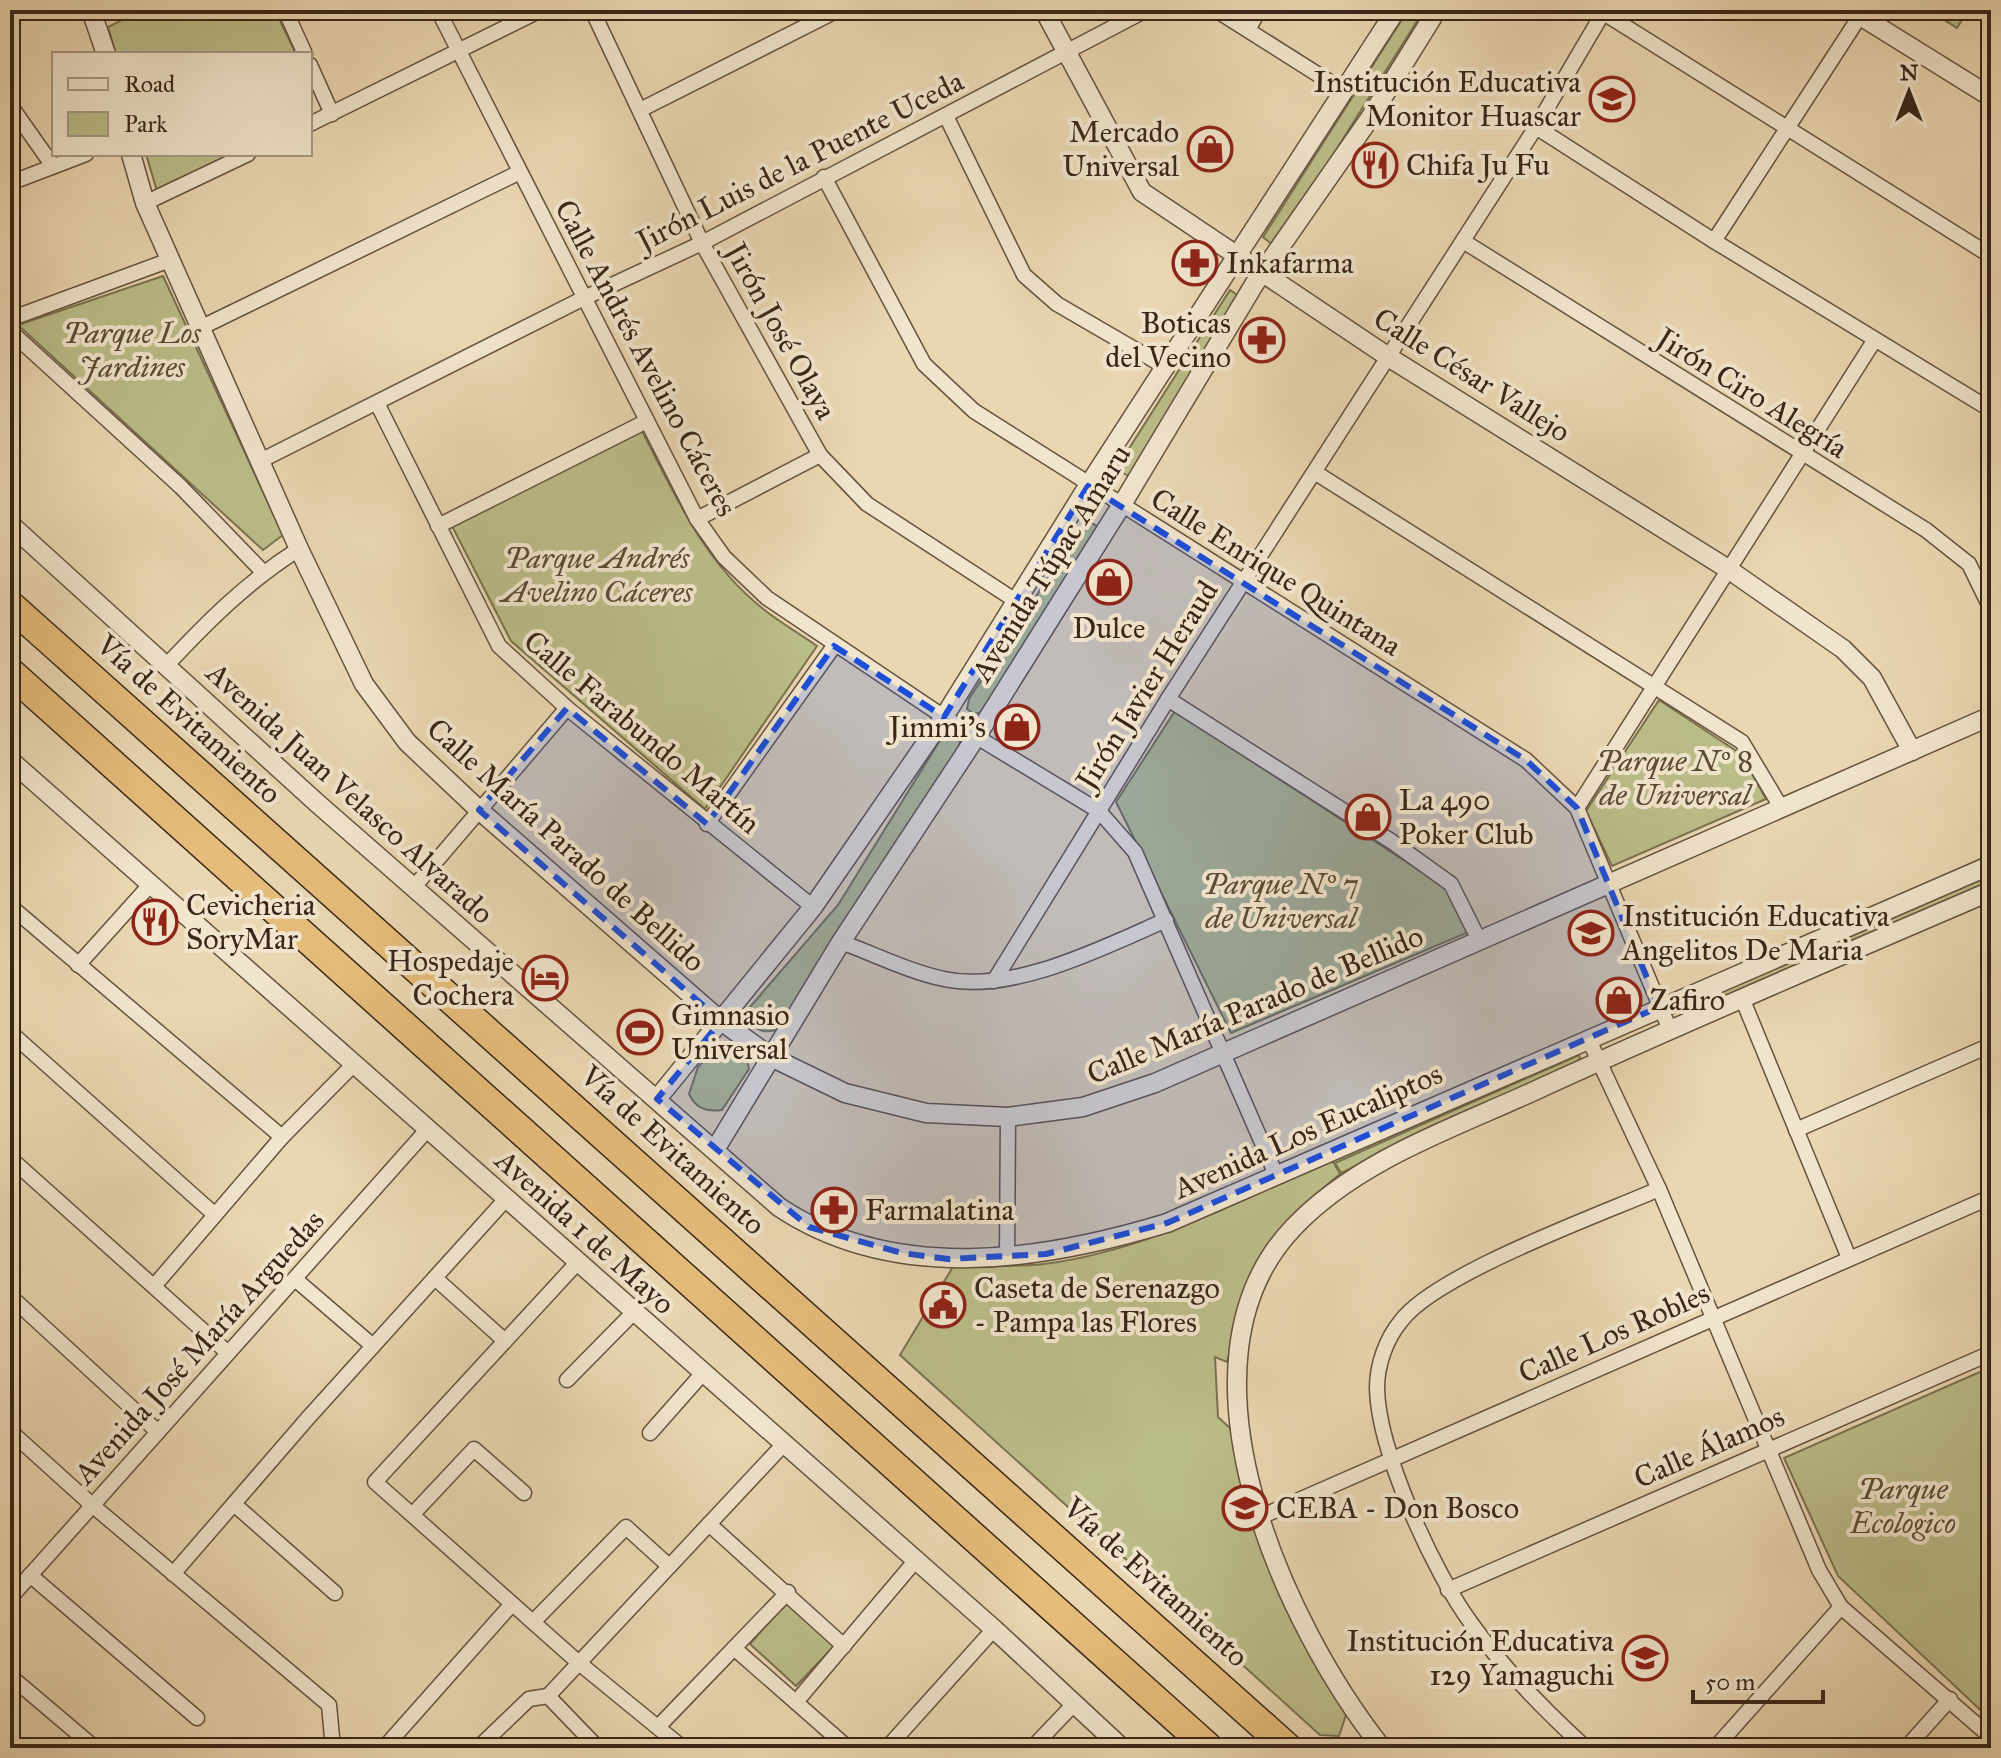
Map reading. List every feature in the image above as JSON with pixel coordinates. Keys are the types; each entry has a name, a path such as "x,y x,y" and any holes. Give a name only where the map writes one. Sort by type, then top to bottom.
{"highway":[{"name":"Vía de Evitamiento","path":"10,605 1288,1748"},
{"path":"10,672 1209,1748"}],"street":[{"path":"91,10 105,52"},
{"path":"285,10 304,52"},
{"name":"Calle Andrés Avelino Cáceres","path":"438,10 697,519 745,580 834,646 1099,811 1135,852 1277,1177"},
{"path":"312,123 460,53 541,10"},
{"name":"Jirón José Olaya","path":"592,10 702,243 820,455 867,504 1016,601"},
{"path":"640,110 838,10"},
{"name":"Calle César Vallejo","path":"1044,10 1142,192 1390,358 1728,569 1843,649 1872,678 1912,751"},
{"name":"Jirón Luis de la Puente Uceda","path":"260,461 584,298 702,243 824,177 1068,54 1146,10"},
{"path":"1216,10 1344,91"},
{"path":"1248,30 1259,10"},
{"name":"Avenida Túpac Amaru","path":"657,1099 813,907 944,717 1088,486 1396,10"},
{"name":"Avenida Túpac Amaru","path":"716,1148 841,942 978,734 1121,506 1262,273 1370,118 1437,10"},
{"path":"1601,12 1991,256"},
{"name":"Jirón Javier Heraud","path":"994,981 1168,699 1536,127 1601,12"},
{"path":"1714,241 1787,131 1855,13 1989,92"},
{"path":"312,69 332,114"},
{"path":"10,105 53,166"},
{"path":"946,116 1024,275 1057,304 1167,368"},
{"path":"1536,127 1874,341 1991,410"},
{"path":"10,183 80,156"},
{"name":"Calle María Parado de Bellido","path":"132,156 145,203 299,549 364,684 407,742 479,810 721,1021 771,1057 845,1093 926,1113 1008,1117 1083,1107 1155,1083 1608,887 1991,716"},
{"path":"145,203 244,156"},
{"path":"200,328 520,172"},
{"name":"Calle Enrique Quintana","path":"824,177 924,364 974,411 1088,486 1526,760 1577,808 1670,1030"},
{"name":"Jirón Ciro Alegría","path":"1463,241 1926,530 1969,564 1991,609"},
{"path":"10,319 170,260"},
{"path":"10,331 181,487 263,572"},
{"path":"1577,808 1874,341"},
{"name":"Calle Farabundo Martín","path":"377,403 499,646 567,708 813,907"},
{"path":"438,526 647,421"},
{"path":"697,519 820,455"},
{"path":"1316,473 1742,742 1782,809"},
{"name":"Avenida Juan Velasco Alvarado","path":"10,524 414,887 657,1099"},
{"path":"166,666 214,615 263,572 299,549"},
{"path":"707,824 834,646"},
{"path":"1168,699 1391,841 1451,884 1480,942"},
{"path":"414,887 567,708"},
{"name":"Avenida 1 de Mayo","path":"10,760 994,1629 1122,1748"},
{"name":"Avenida Los Eucaliptos","path":"657,1099 716,1148 779,1207 809,1227 861,1244 948,1259 1046,1254 1104,1242 1167,1223 1991,865"},
{"path":"78,965 150,885"},
{"name":"Avenida Los Eucaliptos","path":"1382,1748 1312,1637 1258,1518 1241,1442 1234,1379 1246,1313 1266,1266 1291,1229 1327,1196 1417,1145 1599,1061 1991,891"},
{"path":"10,906 282,1137"},
{"path":"841,942 945,979 994,981 1083,956 1166,920"},
{"path":"1742,998 1849,1258"},
{"path":"10,1032 214,1214"},
{"path":"1588,1038 1659,1189 1809,1551 1841,1607 1991,1737"},
{"path":"1796,1130 1991,1045"},
{"path":"155,1285 282,1137 354,1064"},
{"path":"1007,1257 1008,1117"},
{"name":"Avenida José María Arguedas","path":"10,1598 427,1130"},
{"path":"10,1158 228,1353"},
{"path":"1586,1748 1524,1688 1492,1651 1448,1590 1382,1428 1377,1386 1380,1364 1402,1319 1420,1301 1475,1270 1659,1189"},
{"name":"Calle Los Robles","path":"1258,1518 1991,1197"},
{"path":"173,1574 506,1199"},
{"path":"577,1263 375,1482 579,1663 683,1748"},
{"path":"435,1278 505,1341"},
{"path":"295,1279 373,1346"},
{"path":"10,1296 158,1432"},
{"path":"567,1380 633,1313"},
{"name":"Calle Álamos","path":"1448,1590 1991,1353"},
{"path":"650,1433 703,1373"},
{"path":"12,1438 329,1705 333,1748"},
{"path":"478,1748 529,1699 548,1696 784,1444"},
{"path":"413,1514 474,1449 524,1493"},
{"path":"234,1504 335,1593"},
{"path":"709,1524 788,1592 844,1646"},
{"path":"533,1622 626,1527 669,1566"},
{"path":"796,1702 916,1560"},
{"path":"30,1575 197,1718"},
{"path":"658,1727 788,1592"},
{"path":"384,1748 512,1604"},
{"path":"1715,1748 1841,1607"},
{"path":"887,1748 994,1629"},
{"path":"734,1648 848,1748"},
{"path":"10,1676 95,1748"},
{"path":"548,1696 598,1748"},
{"path":"1906,1748 1950,1699"},
{"path":"1032,1748 1073,1705"}],"highlighted area":[{"path":"1088,486 1526,760 1577,808 1659,1007 1167,1223 1046,1254 948,1259 902,1253 809,1227 657,1099 721,1021 479,810 567,708 707,824 834,646 944,717"}],"green space":[{"path":"142,10 275,10 295,52 115,52 108,27"},
{"path":"1408,10 1424,10 1275,247 1263,237"},
{"path":"1929,10 1968,10 1957,28"},
{"path":"147,156 228,156 157,191"},
{"name":"Parque Los Jardines","path":"163,276 283,535 263,550 18,325"},
{"path":"1230,290 1242,298 1130,477 1116,469"},
{"name":"Parque Andrés Avelino Cáceres","path":"642,431 693,526 723,570 762,608 817,646 705,809 511,641 452,526"},
{"path":"1086,520 1099,527 982,712 974,714 967,709 969,699"},
{"name":"Parque Nº 8 de Universal","path":"1659,700 1741,754 1766,799 1612,866 1586,811"},
{"name":"Parque Nº 7 de Universal","path":"1175,711 1454,893 1471,931 1231,1033 1116,802"},
{"path":"948,735 960,742 959,748 776,1030 759,1030 751,1019 750,1007 838,905 942,737"},
{"path":"1991,875 1991,883 1681,1018 1680,1010"},
{"path":"718,1044 740,1050 746,1057 749,1069 722,1110 712,1110 699,1106 689,1094 698,1067"},
{"path":"1579,1055 1581,1062 1341,1173 1335,1163"},
{"path":"1332,1160 1340,1174 1294,1216 1264,1256 1244,1303 1227,1362 1215,1357 1218,1417 1230,1428 1242,1480 1348,1709 1339,1736 1320,1735 900,1355 954,1265 1019,1266 1094,1255 1198,1220"},
{"name":"Parque Ecologico","path":"1991,1367 1991,1720 1838,1576 1784,1458"},
{"path":"788,1600 836,1644 796,1686 750,1644"}],"place":[{"name":"Institución Educativa Monitor Huascar","path":"1612,99"},
{"name":"Mercado Universal","path":"1210,149"},
{"name":"Chifa Ju Fu","path":"1375,165"},
{"name":"Inkafarma","path":"1195,263"},
{"name":"Boticas del Vecino","path":"1262,340"},
{"name":"Dulce","path":"1109,582"},
{"name":"Jimmi's","path":"1017,727"},
{"name":"La 490 Poker Club","path":"1368,817"},
{"name":"Cevicheria SoryMar","path":"155,922"},
{"name":"Institución Educativa Angelitos De Maria","path":"1591,933"},
{"name":"Hospedaje Cochera","path":"545,978"},
{"name":"Zafiro","path":"1619,1000"},
{"name":"Gimnasio Universal","path":"640,1032"},
{"name":"Farmalatina","path":"834,1210"},
{"name":"Caseta de Serenazgo - Pampa las Flores","path":"943,1305"},
{"name":"CEBA - Don Bosco","path":"1245,1508"},
{"name":"Institución Educativa 129 Yamaguchi","path":"1645,1658"}]}
